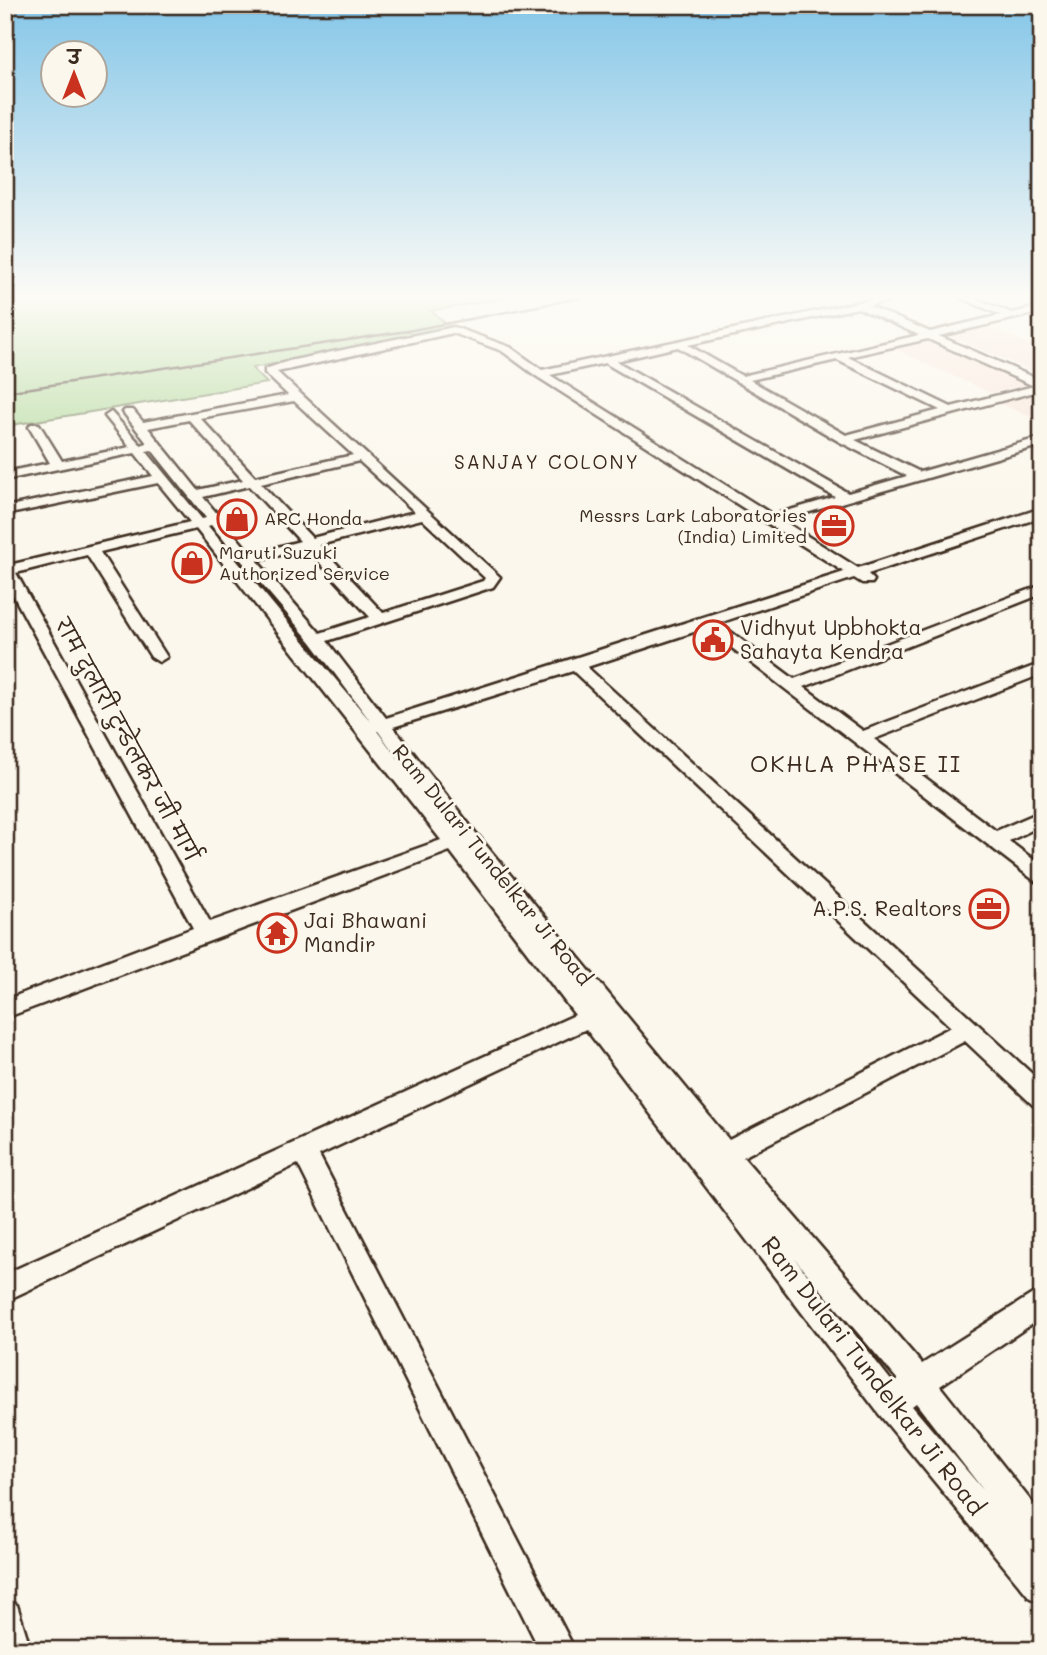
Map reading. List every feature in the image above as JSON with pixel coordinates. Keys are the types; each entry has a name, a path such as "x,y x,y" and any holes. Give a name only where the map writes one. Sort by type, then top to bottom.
{"street":[{"path":"275,375 359,457 491,574 492,580 317,639"},
{"path":"542,375 862,577"},
{"path":"633,375 846,498"},
{"path":"734,375 844,439 919,477"},
{"path":"741,379 758,375"},
{"path":"876,375 950,411"},
{"path":"1019,375 1042,386"},
{"path":"844,439 1042,386"},
{"path":"140,426 295,397"},
{"path":"129,412 195,495 206,520"},
{"path":"111,416 162,478 206,520"},
{"path":"191,416 379,618"},
{"path":"35,427 58,465"},
{"path":"772,519 1042,441"},
{"path":"5,476 155,445"},
{"path":"195,495 359,457"},
{"path":"5,511 162,478"},
{"name":"Ram Dulari Tundelkar Ji Road","path":"862,577 1042,512"},
{"path":"247,559 424,514"},
{"path":"6,569 206,520"},
{"path":"6,569 206,520"},
{"name":"Ram Dulari Tundelkar Ji Road","path":"206,520 247,559 317,639 377,732"},
{"name":"Ram Dulari Tundelkar Ji Road","path":"206,520 377,732 598,1014 717,1159 890,1403 1042,1587"},
{"name":"Ram Dulari Tundelkar Ji Road","path":"377,732 1042,522"},
{"path":"91,550 159,657"},
{"name":"राम दुलारी टुन्डेलकर जी मार्ग","path":"6,569 205,932"},
{"path":"792,686 1042,589"},
{"path":"714,625 1042,876"},
{"path":"861,738 1042,668"},
{"path":"580,669 1042,1098"},
{"path":"994,840 1042,817"},
{"path":"5,1009 205,932 461,840"},
{"path":"5,1288 598,1014"},
{"path":"717,1159 966,1030"},
{"path":"304,1150 558,1650"},
{"name":"Ram Dulari Tundelkar Ji Road","path":"717,1159 793,1237 920,1384 1042,1541"},
{"path":"890,1403 1042,1301"},
{"path":"5,1617 14,1650"}],"shaded area":[{"path":"952,375 1009,375 1028,384 991,393"},
{"path":"1042,393 1042,422 999,403"}],"green space":[{"path":"5,375 259,375 267,383 5,426"}],"railway":[{"path":"5,392 115,375"}],"place":[{"name":"ARC Honda","path":"237,519"},
{"name":"Messrs Lark Laboratories (India) Limited","path":"834,526"},
{"name":"Maruti Suzuki Authorized Service","path":"192,563"},
{"name":"Vidhyut Upbhokta Sahayta Kendra","path":"713,640"},
{"name":"A.P.S. Realtors","path":"989,909"},
{"name":"Jai Bhawani Mandir","path":"277,933"}],"district":[{"name":"SANJAY COLONY","path":"547,462"},
{"name":"OKHLA PHASE II","path":"856,764"}]}
